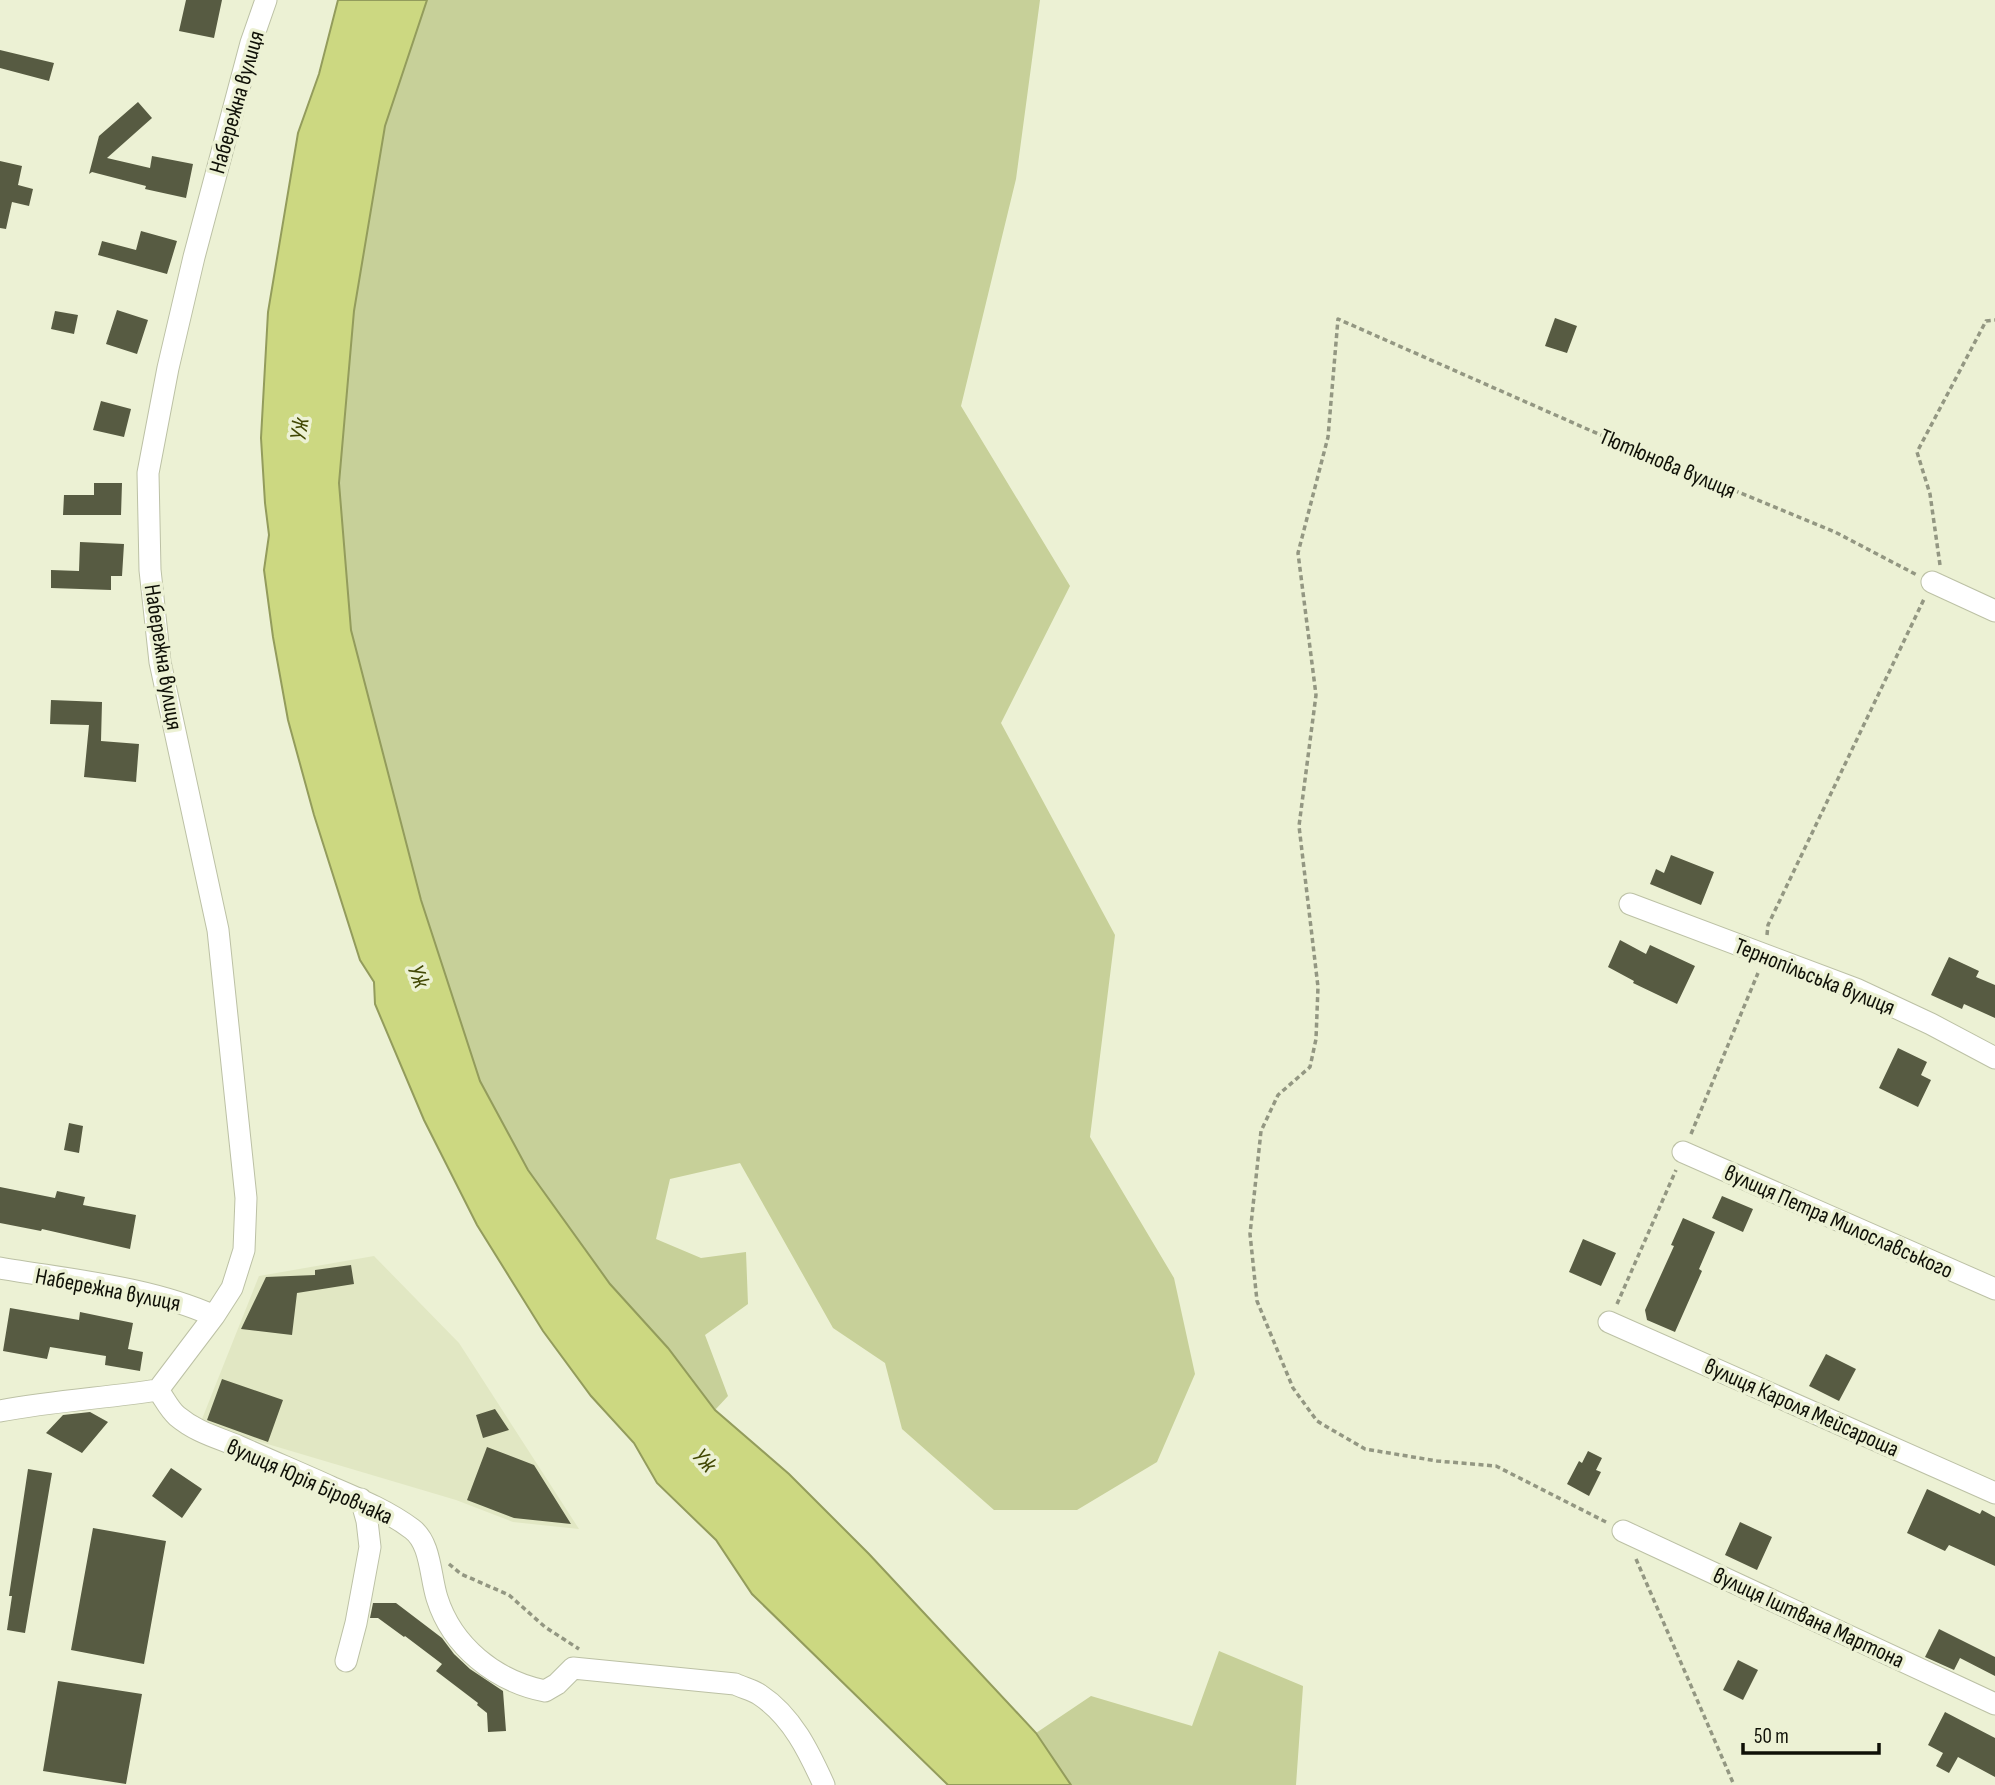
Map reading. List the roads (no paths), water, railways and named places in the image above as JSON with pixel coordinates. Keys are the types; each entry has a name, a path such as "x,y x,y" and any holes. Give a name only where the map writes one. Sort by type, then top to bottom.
{"street":[{"name":"Набережна вулиця","path":"158,1390 232,1288 244,1250 246,1198 218,930 160,662 150,570 148,473 168,368 194,257 251,43 266,0"},
{"path":"1932,582 1995,611"},
{"name":"Тернопільська вулиця","path":"1630,904 1856,989 1995,1058"},
{"name":"вулиця Петра Милославського","path":"1683,1152 1995,1289"},
{"name":"Набережна вулиця","path":"0,1268 156,1295 188,1304 214,1316"},
{"name":"вулиця Кароля Мейсароша","path":"1609,1322 1995,1493"},
{"path":"0,1412 41,1403 158,1390"},
{"name":"вулиця Юрія Біровчака","path":"158,1390 175,1414 202,1433 360,1499 410,1527 423,1543 437,1599 459,1641 480,1661 510,1681 545,1691 557,1685 573,1668 735,1684 760,1695 775,1707 810,1755 824,1785"},
{"path":"346,1661 370,1547 367,1521 360,1499"},
{"name":"вулиця Іштвана Мартона","path":"1623,1531 1995,1704"}],"water":[{"name":"Уж","path":"338,0 427,0 385,126 354,311 339,483 351,630 421,900 480,1081 528,1170 610,1284 668,1348 715,1410 789,1474 869,1554 1036,1733 1071,1785 948,1785 752,1594 716,1540 657,1483 634,1443 591,1396 543,1331 477,1225 424,1120 375,1004 374,982 360,960 314,815 288,720 264,570 269,535 261,438 268,312 298,133 319,74"}]}
